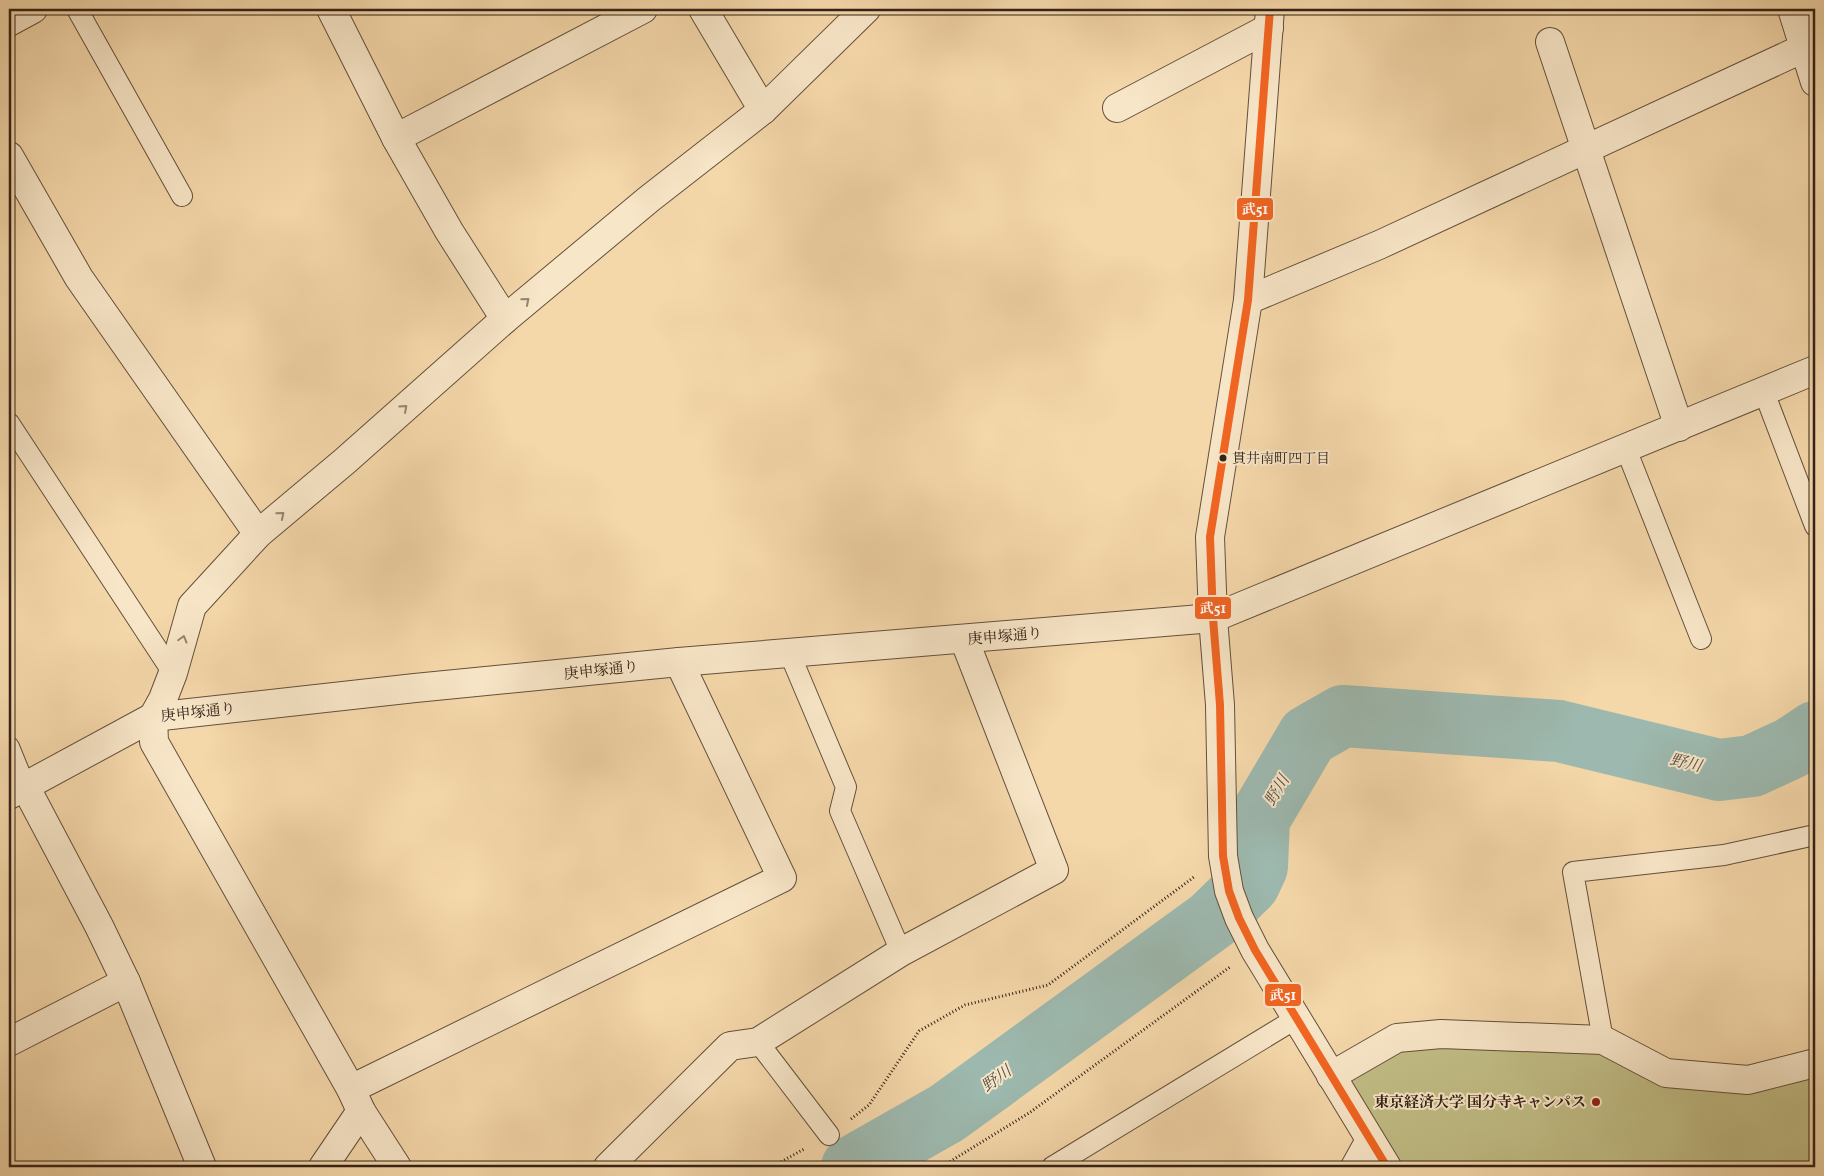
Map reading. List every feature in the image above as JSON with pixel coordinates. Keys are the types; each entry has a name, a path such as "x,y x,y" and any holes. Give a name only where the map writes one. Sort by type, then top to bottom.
{"street":[{"path":"9,22 33,9"},
{"path":"331,9 396,138 449,231 505,319"},
{"path":"396,138 643,9"},
{"path":"703,9 763,110"},
{"path":"396,1167 356,1100 154,742 153,717 163,699 173,673 192,606 258,534 345,461 505,319 649,199 763,110 866,9"},
{"path":"1792,9 1815,82"},
{"path":"1117,108 1270,18"},
{"path":"1270,18 1248,300 1210,537 1213,618 1220,705 1224,863 1229,891 1239,918 1253,945 1387,1167"},
{"path":"1550,42 1679,427"},
{"path":"1248,300 1379,245 1804,48"},
{"path":"9,156 79,278 258,534"},
{"name":"庚申塚通り","path":"17,790 153,717 406,689 679,662 1213,618 1815,370"},
{"path":"608,1167 730,1046 758,1042 901,952 1054,870 964,639"},
{"path":"323,1167 356,1100 782,878 679,662"},
{"path":"17,790 99,926 126,982 202,1167"},
{"path":"9,1042 126,982"},
{"path":"1331,1076 1397,1038 1441,1034 1603,1040 1666,1073 1748,1080 1815,1063"},
{"path":"1355,1167 1370,1140"}],"lane":[{"path":"77,9 182,196"},
{"path":"1764,392 1815,526"},
{"path":"9,423 173,673"},
{"path":"1626,449 1701,639"},
{"path":"789,652 846,787 840,811 901,952"},
{"path":"9,747 17,790"},
{"path":"1603,1040 1573,872 1724,855 1815,835"},
{"path":"1052,1167 1297,1018"},
{"path":"758,1042 829,1136"}],"path":[{"path":"772,1167 829,1136 868,1105 920,1031 965,1006 1048,985 1224,863"},
{"path":"940,1167 1029,1113 1253,945"}],"shaded area":[{"name":"東京経済大学 国分寺キャンパス","path":"1399,1041 1601,1047 1666,1077 1815,1066 1815,1167 1392,1167 1342,1076"}],"waterway":[{"name":"野川","path":"852,1167 947,1113 1212,920 1249,884 1257,867 1259,819 1308,736 1343,716 1559,731 1719,770 1752,766 1791,748 1815,732"}],"transit line":[{"name":"武51","path":"1270,9 1248,300 1210,537 1213,618 1220,705 1223,856 1229,891 1239,918 1255,950 1387,1167"}],"place":[{"name":"貫井南町四丁目","path":"1223,458"},
{"name":"東京経済大学 国分寺キャンパス","path":"1596,1102"}]}
